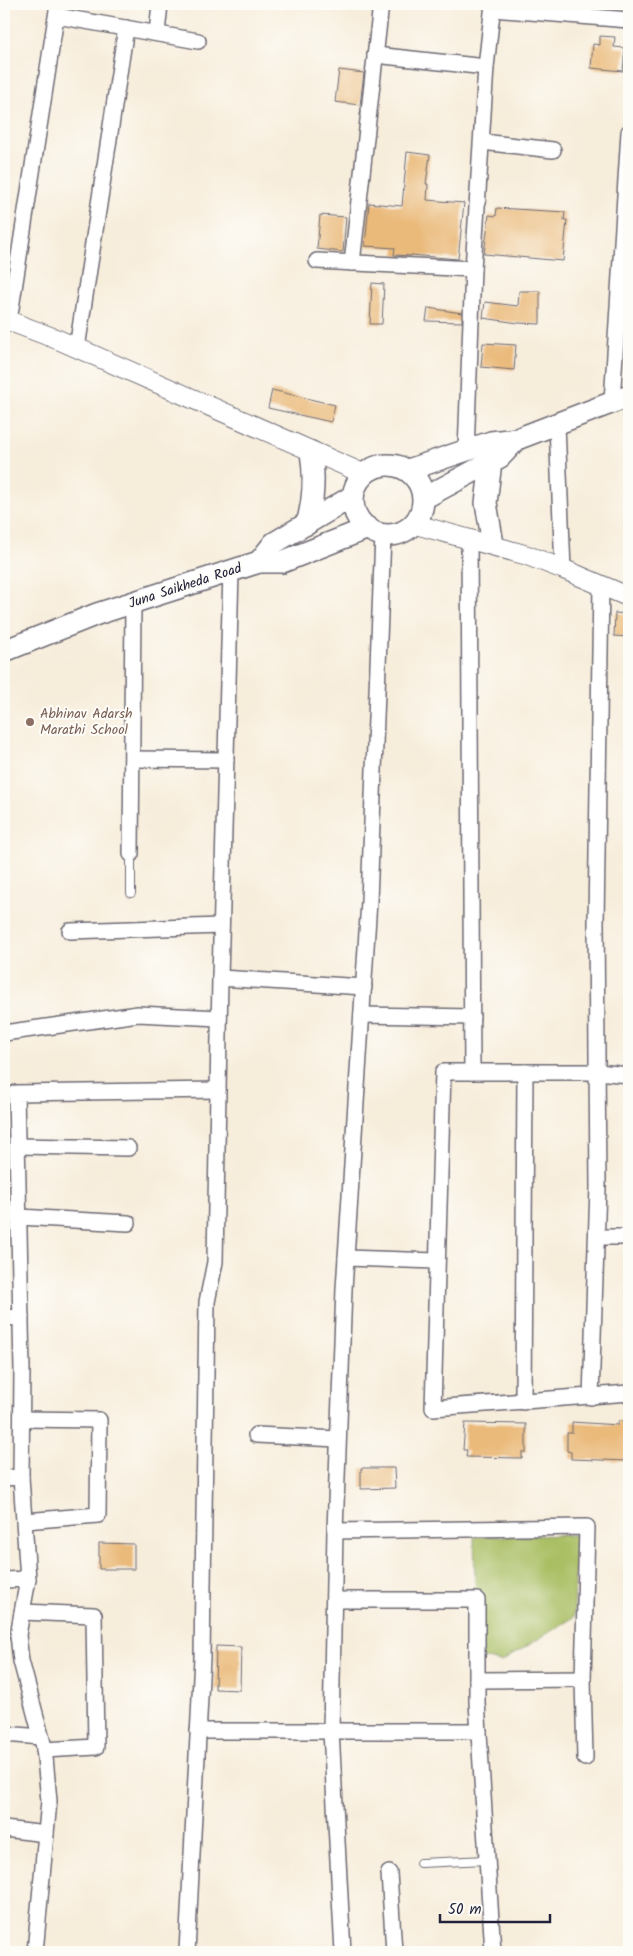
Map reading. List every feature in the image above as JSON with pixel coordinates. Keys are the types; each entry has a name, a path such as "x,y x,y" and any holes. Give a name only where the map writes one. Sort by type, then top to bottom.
{"main road":[{"path":"408,470 491,442 517,439 621,399"},
{"path":"424,498 500,457 517,439"},
{"path":"306,524 314,492 315,475 311,452"},
{"path":"491,462 486,503 493,544"},
{"path":"385,464 408,470 416,478 424,498 420,516 414,524 399,533 375,531 356,514 353,496 356,484 364,474 385,464"},
{"path":"258,562 274,544 353,496"},
{"name":"Juna Saikheda Road","path":"4,651 97,614 134,602 258,562 282,562 375,531"}],"street":[{"path":"157,33 160,4"},
{"path":"352,263 381,4"},
{"path":"466,451 472,269 486,67 493,6 629,20"},
{"path":"198,41 126,28 58,10 6,320 77,348 364,474"},
{"path":"77,348 126,28"},
{"path":"375,55 486,67"},
{"path":"621,399 629,132"},
{"path":"482,142 553,150"},
{"path":"317,261 472,269"},
{"path":"557,425 563,569"},
{"path":"414,524 493,544 563,569 629,598"},
{"path":"343,1952 331,1731 335,1530 346,1258 369,901 375,531"},
{"path":"469,538 472,1072"},
{"path":"187,1952 202,1648 207,1302 215,1262 221,926 231,571"},
{"path":"591,1397 597,1238 598,1072 596,922 601,585"},
{"path":"131,854 134,602"},
{"path":"133,759 226,760"},
{"path":"70,931 221,926"},
{"path":"220,978 364,987"},
{"path":"4,1033 138,1014 219,1018"},
{"path":"362,1015 472,1017"},
{"path":"629,1075 598,1072 443,1072 433,1408 629,1394"},
{"path":"523,1402 525,1072"},
{"path":"35,1952 50,1800 42,1743 21,1661 18,1635 28,1579 22,1478 17,1146 10,1112 16,1093 218,1090"},
{"path":"17,1146 128,1148"},
{"path":"19,1217 128,1223"},
{"path":"4,1239 19,1238"},
{"path":"597,1238 629,1238"},
{"path":"346,1258 437,1261"},
{"path":"4,1318 20,1316"},
{"path":"22,1419 99,1420 98,1515 25,1522"},
{"path":"256,1435 338,1439"},
{"path":"4,1478 22,1478"},
{"path":"335,1530 587,1527 583,1679 585,1758"},
{"path":"4,1580 28,1579"},
{"path":"334,1600 477,1600 479,1731 493,1952"},
{"path":"4,1734 42,1743 96,1747 94,1615 22,1612"},
{"path":"477,1680 583,1679"},
{"path":"198,1730 479,1731"},
{"path":"4,1828 46,1834"},
{"path":"389,1873 394,1952"}],"lane":[{"path":"131,854 131,893"},
{"path":"420,1863 487,1860"}],"green space":[{"path":"576,1535 574,1617 501,1662 477,1657 474,1537"}],"building":[{"path":"600,36 615,37 614,47 625,48 623,71 591,68 593,44 600,45"},
{"path":"339,70 364,73 360,105 335,102"},
{"path":"407,152 430,155 426,184 428,184 427,200 464,203 458,259 394,255 395,248 365,246 369,203 402,206"},
{"path":"497,208 565,212 564,220 567,220 563,261 484,254 489,215 496,216"},
{"path":"320,215 346,217 343,252 317,249"},
{"path":"372,283 384,284 382,324 370,324"},
{"path":"519,291 540,291 540,324 483,318 485,302 518,306"},
{"path":"428,308 462,313 462,322 426,321"},
{"path":"483,343 516,345 514,370 481,367"},
{"path":"272,390 335,405 331,422 268,408"},
{"path":"615,613 629,614 629,637 614,636"},
{"path":"618,1421 629,1422 629,1461 571,1459 571,1452 567,1451 567,1433 572,1433 572,1422 618,1425"},
{"path":"465,1423 526,1424 526,1452 522,1452 522,1458 466,1457 467,1450 463,1450"},
{"path":"361,1468 394,1468 395,1488 361,1489"},
{"path":"99,1543 134,1544 134,1569 99,1569"},
{"path":"216,1646 241,1647 240,1690 215,1689"}],"place":[{"name":"Abhinav Adarsh Marathi School","path":"30,722"}]}
